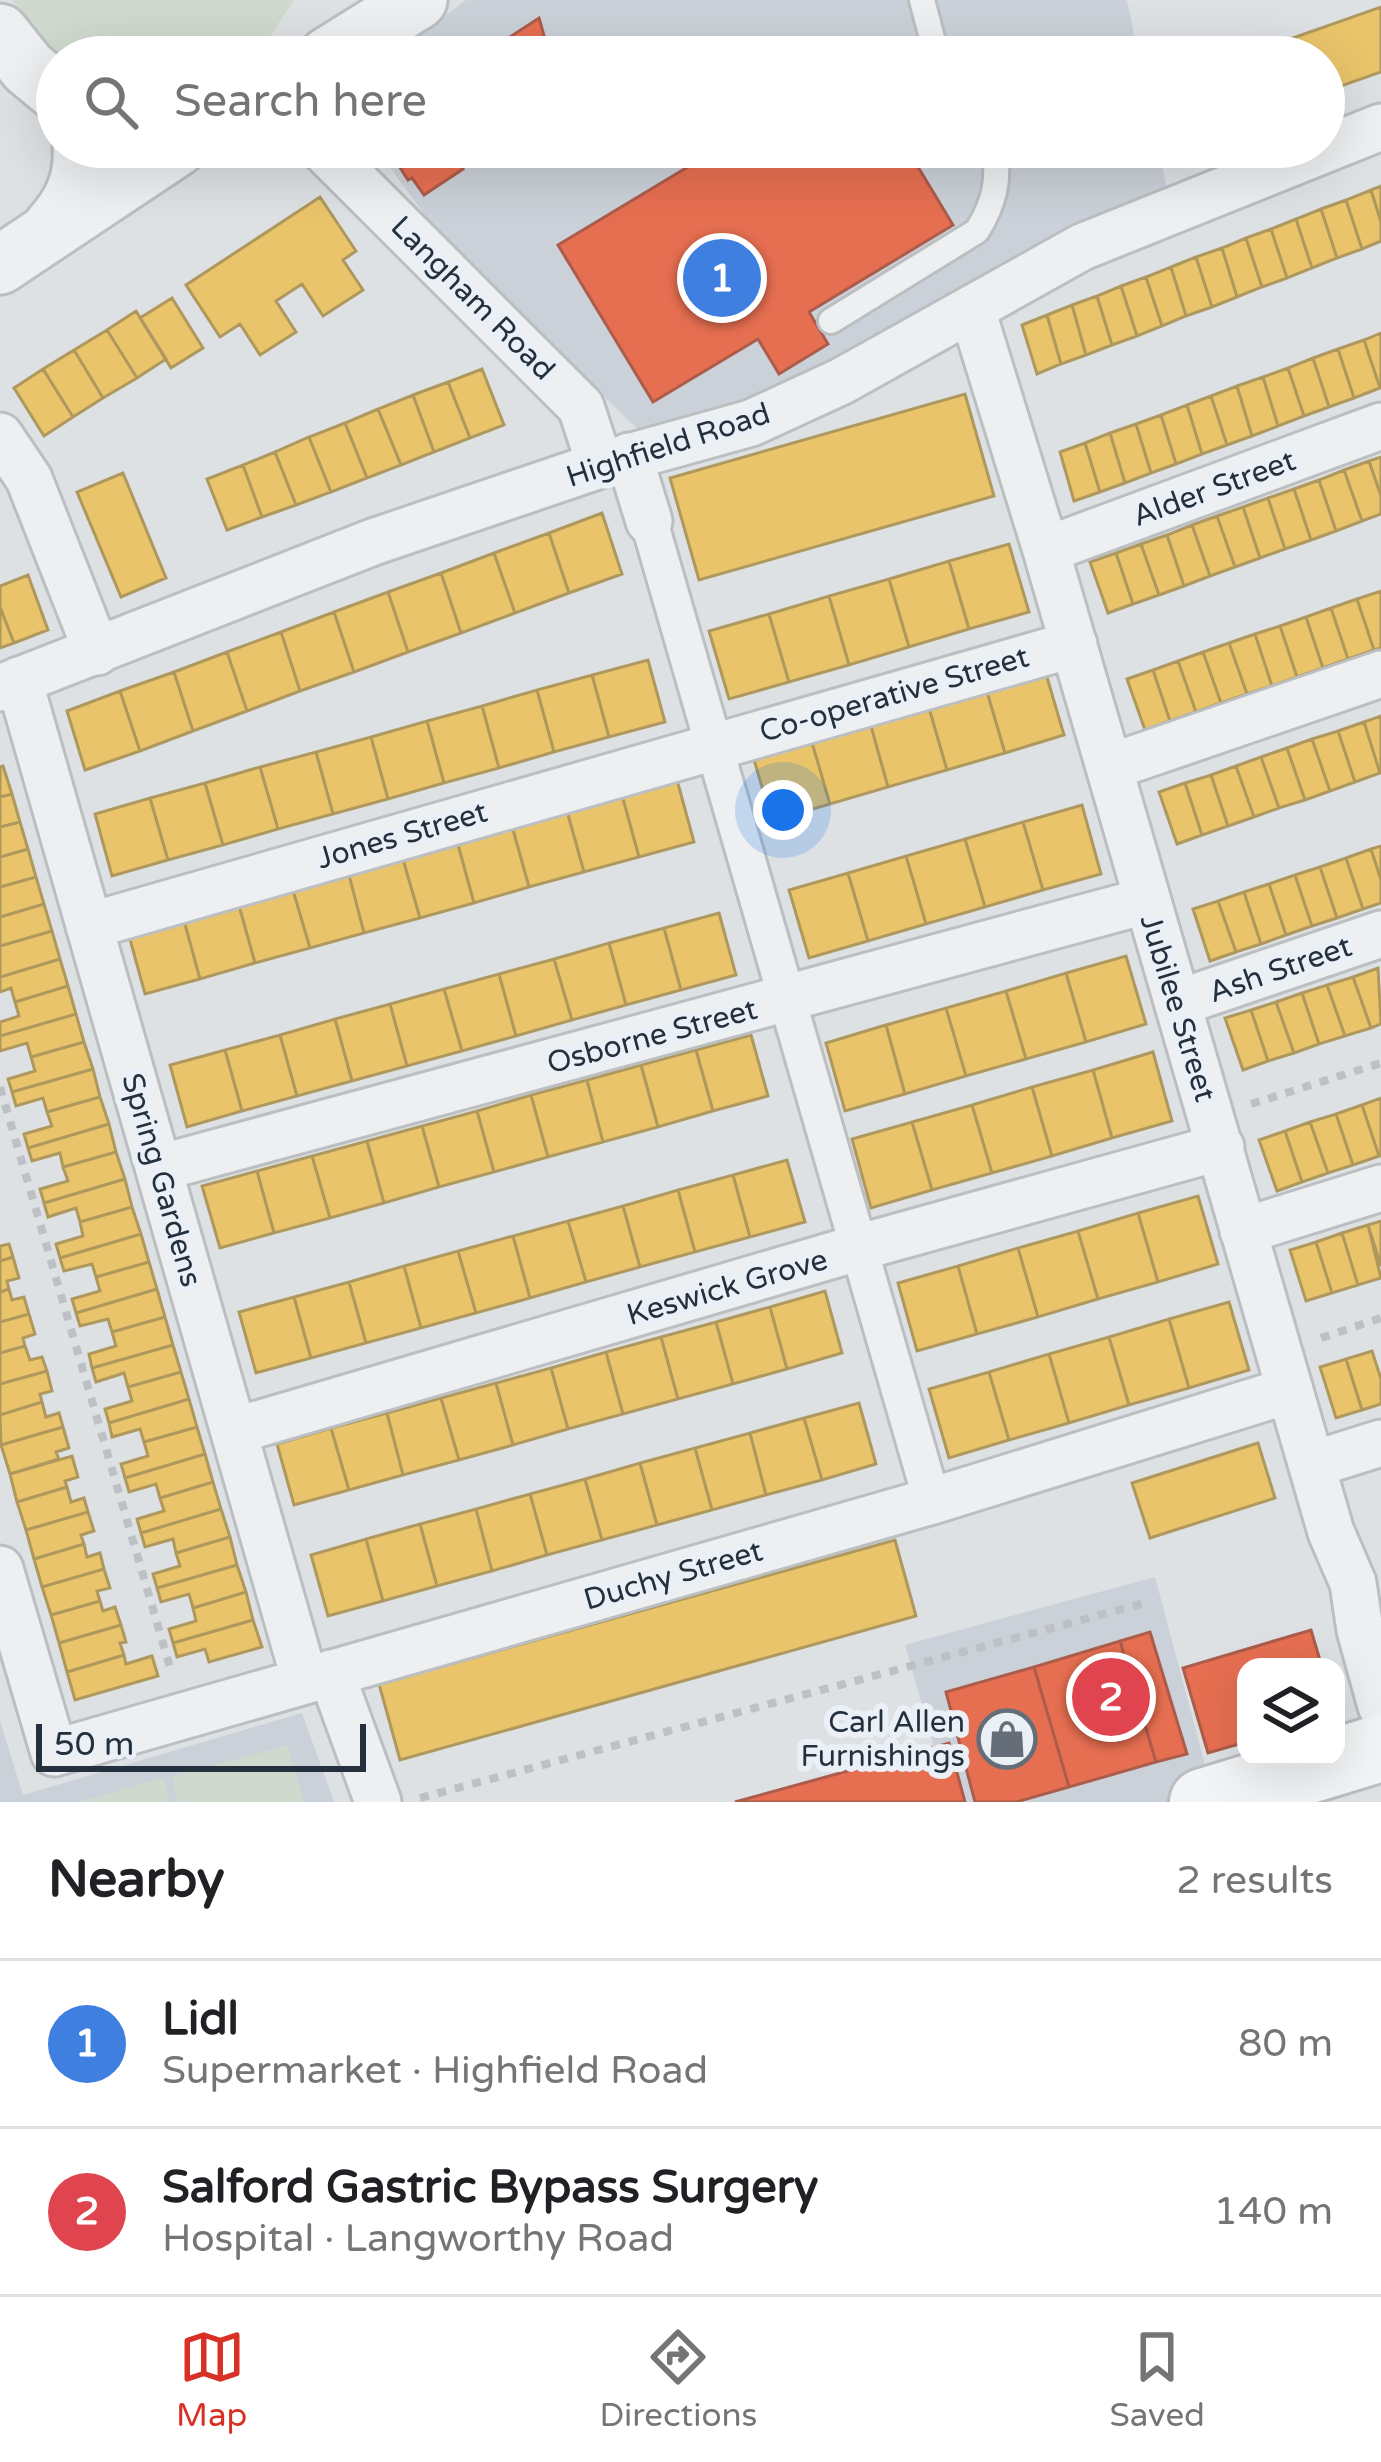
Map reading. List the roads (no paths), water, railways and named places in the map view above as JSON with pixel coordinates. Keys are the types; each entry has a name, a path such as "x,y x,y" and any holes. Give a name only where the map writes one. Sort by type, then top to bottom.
{"main road":[{"path":"1203,1802 1381,1748"}],"street":[{"path":"325,36 338,0"},
{"path":"361,36 418,0"},
{"path":"0,32 28,68 35,88"},
{"name":"Highfield Road","path":"1345,141 1381,127"},
{"path":"22,250 68,210 80,168"},
{"path":"22,250 145,168"},
{"name":"Langham Road","path":"342,168 581,406 649,521"},
{"name":"Highfield Road","path":"9,684 373,542 615,460 751,423 842,381 1082,247 1279,168"},
{"name":"Jubilee Street","path":"972,310 1074,644 1331,1532 1353,1582 1360,1630 1381,1706"},
{"name":"Alder Street","path":"1046,550 1381,426"},
{"path":"0,436 29,479 97,652"},
{"path":"649,521 932,1501"},
{"name":"Co-operative Street","path":"715,744 1074,644"},
{"path":"1110,767 1381,674"},
{"name":"Spring Gardens","path":"9,684 89,926 233,1431 318,1677 378,1802"},
{"name":"Jones Street","path":"89,926 715,744"},
{"name":"Osborne Street","path":"159,1168 1145,901"},
{"name":"Ash Street","path":"1178,1003 1381,934"},
{"name":"Keswick Grove","path":"233,1431 857,1248 1216,1132"},
{"path":"1243,1231 1381,1188"},
{"name":"Duchy Street","path":"0,1569 53,1754 932,1501 1284,1370"},
{"path":"1314,1464 1381,1443"}],"lane":[{"path":"922,0 931,36"},
{"path":"831,321 977,231 999,183 997,168"}],"place":[{"name":"Lidl","path":"722,278"},
{"name":"Salford Gastric Bypass Surgery","path":"1111,1697"},
{"name":"Carl Allen Furnishings","path":"1007,1739"}]}
